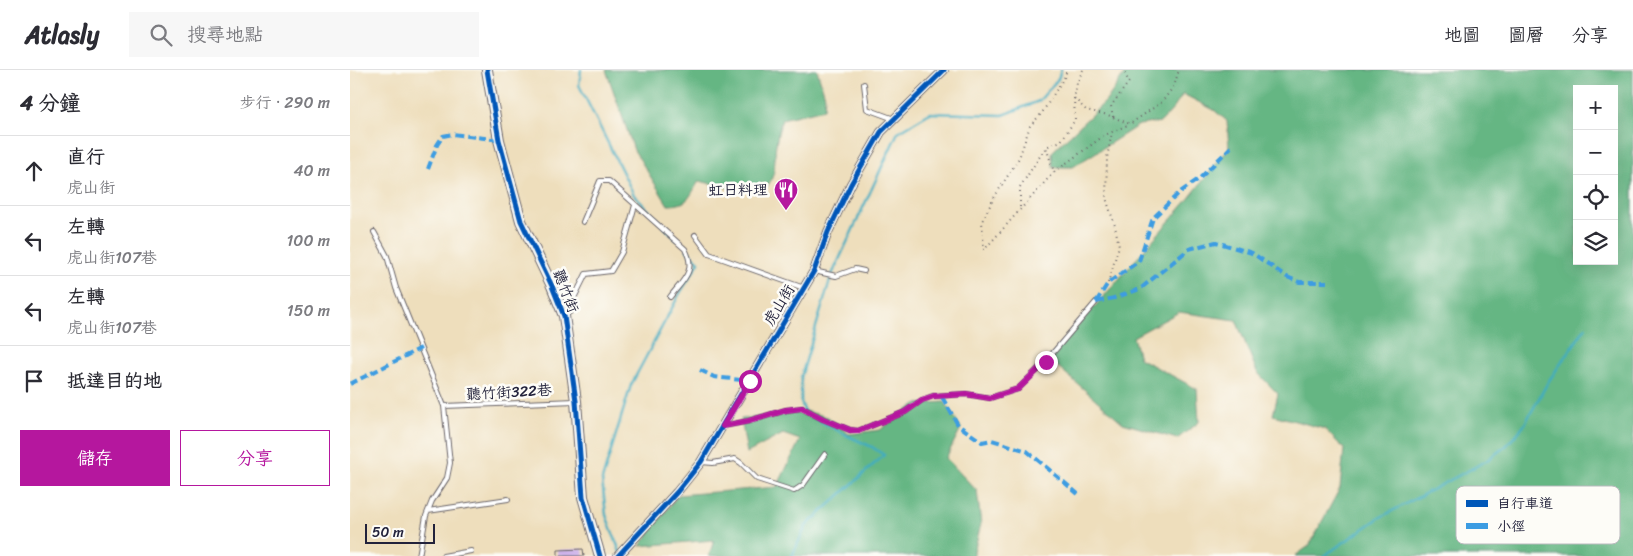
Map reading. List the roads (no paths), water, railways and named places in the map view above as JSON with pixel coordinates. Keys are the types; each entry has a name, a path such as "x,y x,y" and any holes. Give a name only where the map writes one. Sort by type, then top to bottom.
{"street":[{"name":"聽竹街","path":"487,70 499,140 521,221 564,316 576,400 583,497 600,556"},
{"name":"虎山街","path":"618,556 677,492 701,462 814,271 828,232 851,184 881,132 944,70"}],"lane":[{"path":"864,84 867,109 894,119"},
{"path":"583,222 600,181 609,181 685,249 689,256 690,266 687,276 670,297"},
{"path":"564,316 572,310 575,296 586,274 611,271 622,252 635,205"},
{"path":"374,232 387,256 396,288 444,406 450,462 447,478 432,500 428,511 420,556"},
{"path":"695,235 709,254 804,288"},
{"path":"814,271 836,276 855,269 864,271"},
{"path":"723,426 749,421 786,410 802,408 823,419 850,430 858,431 905,412 922,400 934,396 966,394 990,398 1018,389 1046,362 1096,302"},
{"name":"聽竹街322巷","path":"444,406 576,400"},
{"path":"701,462 712,463 734,460 741,463 757,479 794,491 803,485 825,454"},
{"path":"428,511 508,499"},
{"path":"443,556 472,552"}],"waterway":[{"path":"581,70 579,85 634,195 676,239"},
{"path":"792,556 806,526 884,455 805,413 801,402 801,377 831,277 898,132 930,113 1003,115 1039,101 1058,79 1061,70"},
{"path":"620,552 606,515 602,480 631,385 680,293 699,262 687,250"},
{"path":"1324,556 1379,518 1486,461 1506,446 1523,427 1548,382 1586,327"}],"place":[{"name":"虹日料理","path":"786,211"}]}
